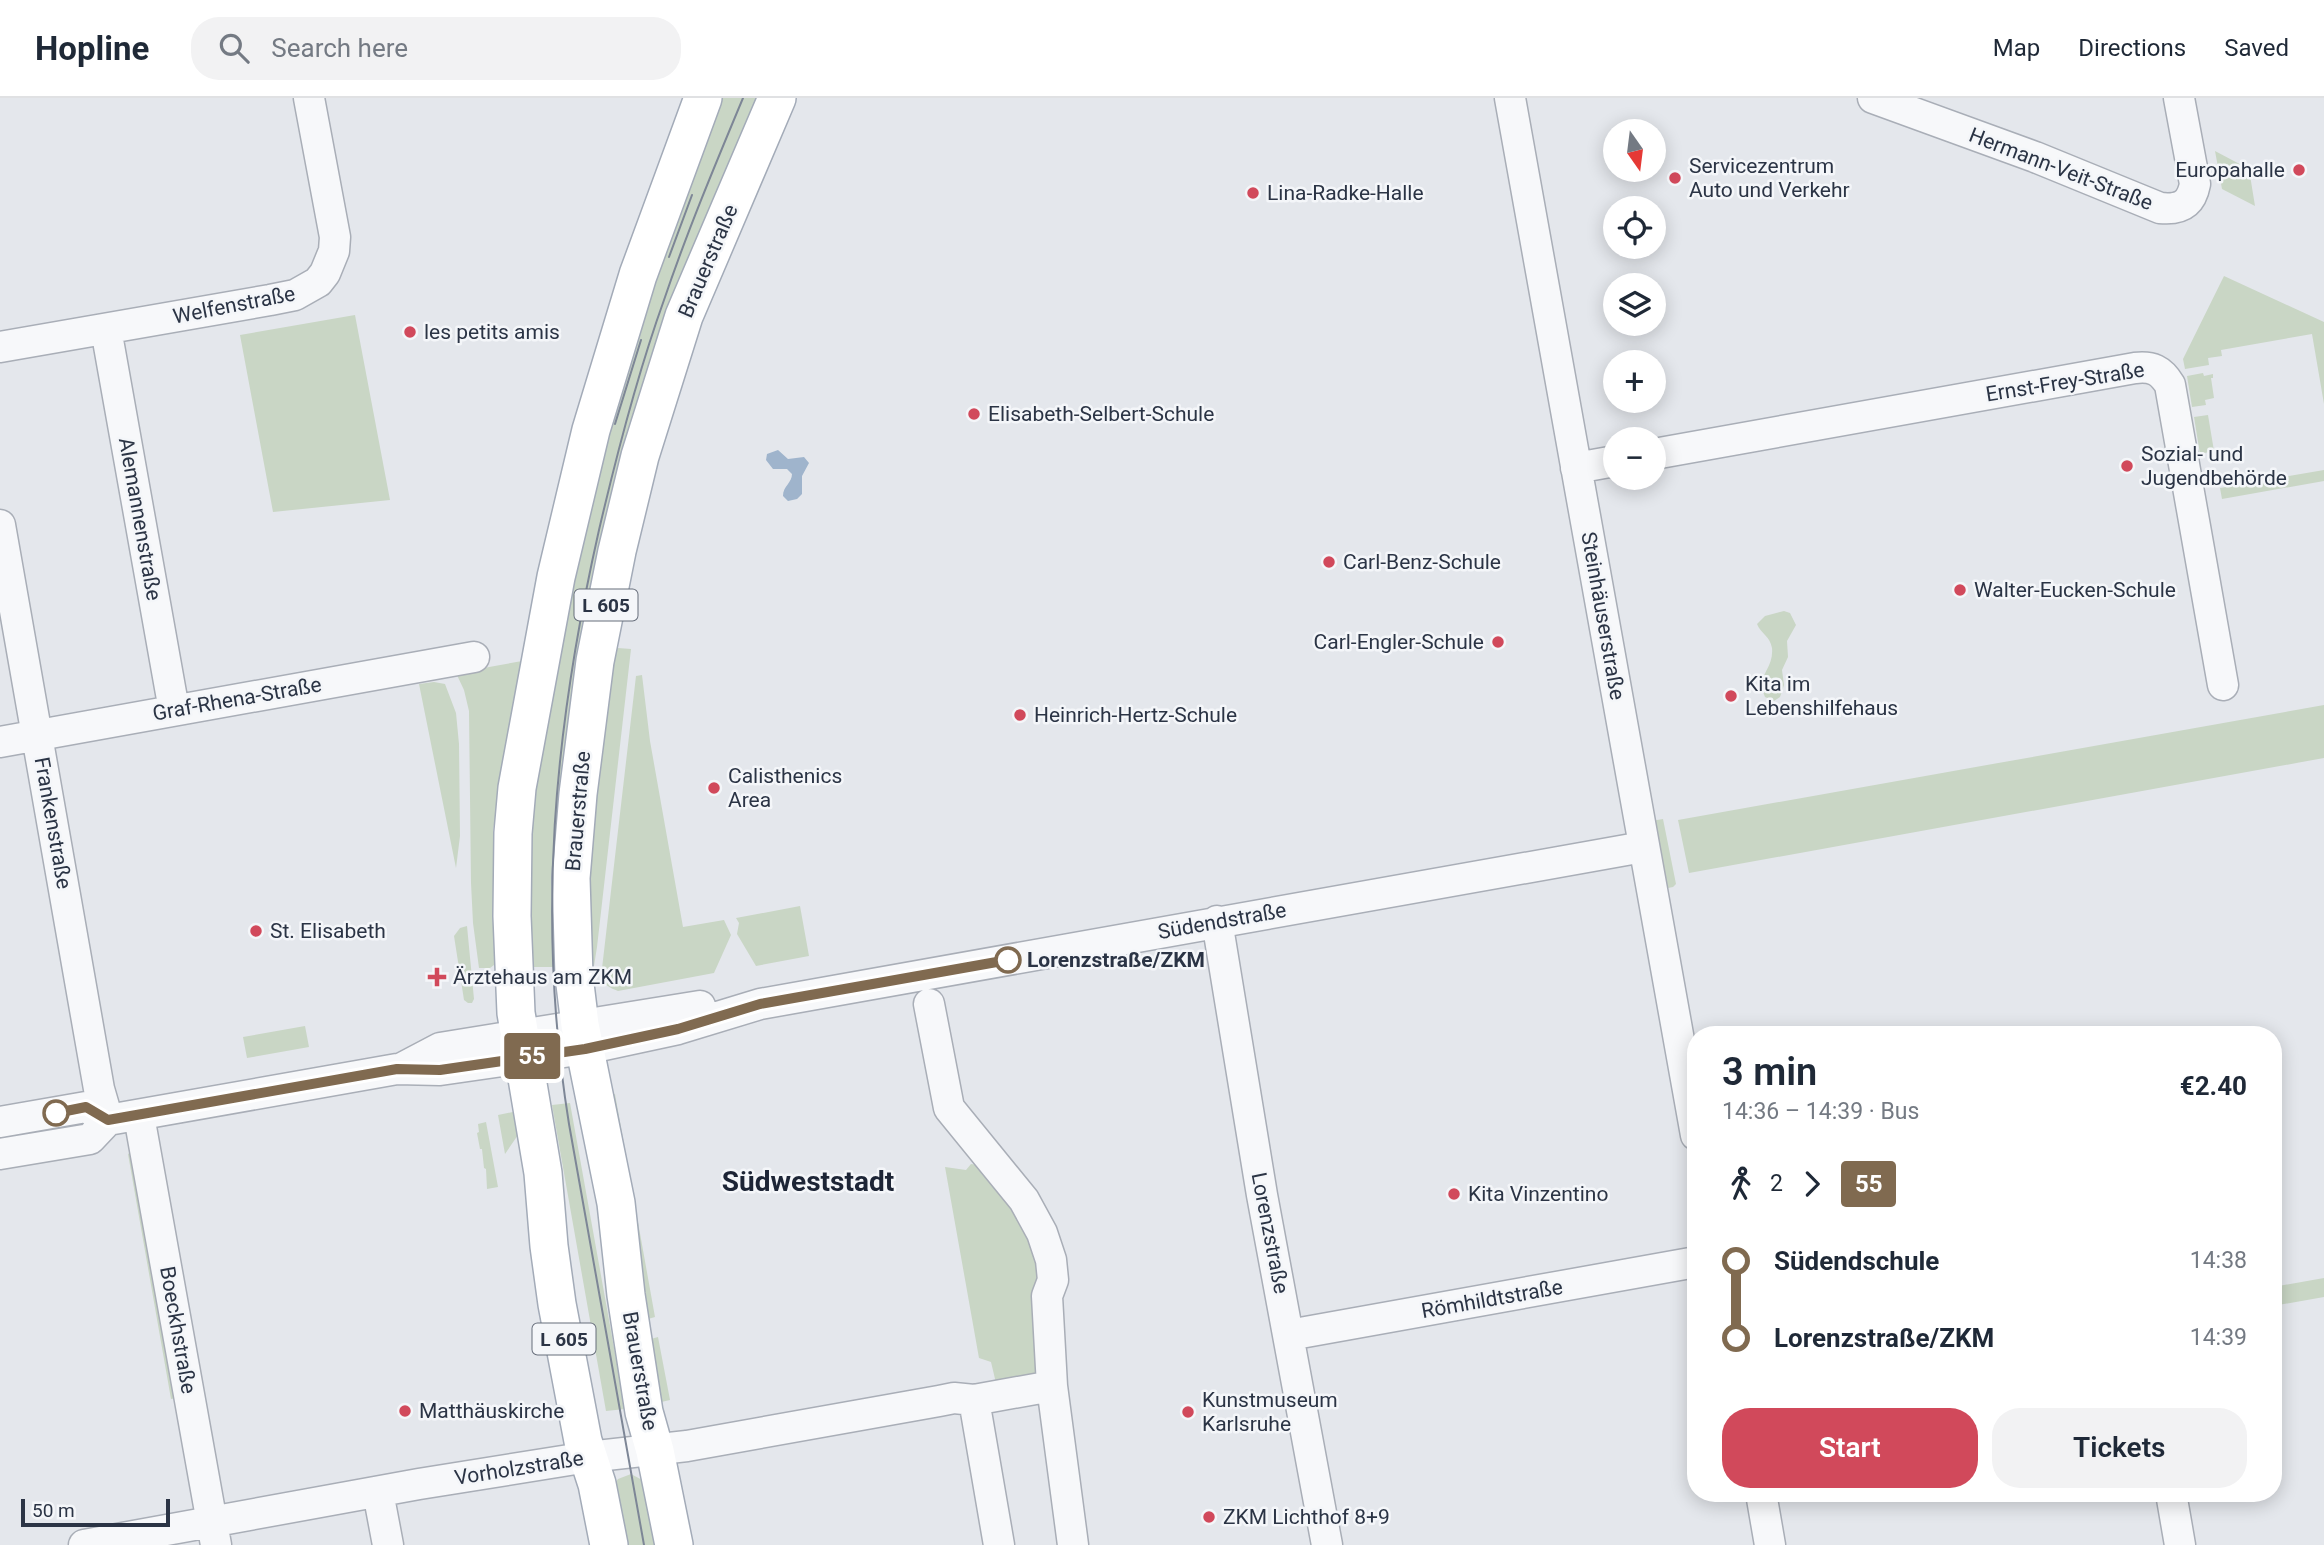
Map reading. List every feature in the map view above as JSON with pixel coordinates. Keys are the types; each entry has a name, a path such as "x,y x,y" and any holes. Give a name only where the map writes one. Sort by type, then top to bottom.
{"main road":[{"name":"L 605","path":"609,1545 602,1506 577,1413 557,1304 543,1172 513,979 515,811 524,747 565,534 598,404 638,275 703,98"},
{"name":"Brauerstraße","path":"674,1545 655,1451 644,1412 626,1295 616,1203 583,1037 574,976 571,878 596,660 617,551 640,456 684,316 777,98"}],"street":[{"name":"Welfenstraße","path":"0,347 295,295 318,282 331,261 335,236 309,98"},
{"name":"Steinhäuserstraße","path":"1510,98 1687,1086"},
{"name":"Hermann-Veit-Straße","path":"1873,98 2160,208 2170,209 2179,208 2188,202 2193,195 2195,184 2179,98"},
{"name":"Alemannenstraße","path":"106,329 174,710"},
{"name":"Ernst-Frey-Straße","path":"1666,452 2146,366 2156,369 2170,385 2223,685"},
{"path":"1576,468 1603,463"},
{"name":"Frankenstraße","path":"0,525 99,1089 108,1120"},
{"name":"Graf-Rhena-Straße","path":"0,742 474,657"},
{"name":"Südendstraße","path":"0,1154 90,1139 108,1120 402,1068 440,1048 522,1045 678,1029 760,1004 1643,847"},
{"name":"Lorenzstraße","path":"1217,921 1262,1195 1327,1545"},
{"path":"929,1004 949,1108 1024,1200 1042,1233 1051,1260 1053,1280 1047,1296 1052,1387 1073,1545"},
{"name":"Südendstraße","path":"0,1122 86,1107 108,1120"},
{"name":"Boeckhstraße","path":"139,1115 214,1533"},
{"name":"Römhildtstraße","path":"1289,1335 1687,1264"},
{"name":"Vorholzstraße","path":"84,1545 214,1533 378,1492 588,1457 655,1451 964,1399 1052,1387"},
{"path":"964,1399 999,1545"},
{"path":"378,1492 388,1545"},
{"path":"1763,1502 1770,1545"},
{"path":"2173,1502 2180,1545"}],"green space":[{"path":"713,98 757,98 662,347 565,967 530,967 529,865 534,782 574,538"},
{"path":"2215,151 2249,169 2255,206 2222,189"},
{"path":"2224,276 2324,322 2324,404 2312,334 2221,350 2222,356 2208,358 2209,365 2185,369 2183,359"},
{"path":"355,315 390,500 273,512 240,335"},
{"path":"2203,373 2204,376 2213,374 2211,378 2214,398 2205,400 2206,405 2192,407 2187,376"},
{"path":"2208,415 2214,451 2200,454 2194,417"},
{"path":"2324,470 2324,481 2222,499 2220,488"},
{"path":"1784,611 1790,613 1796,625 1787,641 1788,657 1782,670 1784,685 1780,697 1774,701 1765,697 1762,683 1772,656 1772,648 1757,624 1765,616"},
{"path":"611,649 631,649 594,966 586,965 583,890"},
{"path":"522,661 493,830 494,965 490,968 479,968 471,883 469,711 456,673"},
{"path":"642,675 650,741 683,927 724,920 731,935 714,973 618,991 608,986 601,977 636,676"},
{"path":"419,684 445,684 456,713 460,836 456,868"},
{"path":"2324,705 2324,758 1689,873 1678,820"},
{"path":"1663,819 1676,884 1663,889 1651,821"},
{"path":"800,906 809,956 756,966 737,934 739,923 736,918"},
{"path":"467,926 474,999 472,1003 464,1000 454,936 460,928"},
{"path":"305,1026 309,1047 247,1058 243,1037"},
{"path":"615,1094 655,1317 648,1319 607,1096"},
{"path":"570,1103 625,1409 606,1411 552,1105"},
{"path":"523,1110 518,1135 505,1154 498,1115"},
{"path":"486,1122 498,1187 487,1189 486,1169 477,1133 478,1124"},
{"path":"132,1151 178,1398 171,1399 128,1154"},
{"path":"971,1164 984,1166 1023,1214 1040,1273 1035,1376 996,1383 991,1362 979,1358 945,1167 966,1170"},
{"path":"2324,1278 2324,1297 2282,1304 2282,1285"},
{"path":"658,1337 670,1400 657,1403 653,1388 658,1379 651,1339"},
{"path":"631,1474 644,1481 660,1545 619,1545 613,1486 618,1479"}],"water":[{"path":"778,450 788,459 804,457 809,463 802,476 802,494 797,499 788,501 783,496 792,474 787,469 773,469 766,460 767,454"}],"tram line":[{"path":"644,1545 569,1124 559,1048 553,973 555,825 561,752 583,604 620,443 673,275 743,98"},
{"path":"669,257 692,195"},
{"path":"615,424 641,340"}],"bus line":[{"name":"55","path":"56,1113 86,1107 108,1120 402,1068 440,1070 585,1049 648,1037 760,1004 1008,960"}],"place":[{"name":"Europahalle","path":"2299,170"},
{"name":"Servicezentrum Auto und Verkehr","path":"1675,178"},
{"name":"Lina-Radke-Halle","path":"1253,193"},
{"name":"les petits amis","path":"410,332"},
{"name":"Elisabeth-Selbert-Schule","path":"974,414"},
{"name":"Sozial- und Jugendbehörde","path":"2127,466"},
{"name":"Carl-Benz-Schule","path":"1329,562"},
{"name":"Walter-Eucken-Schule","path":"1960,590"},
{"name":"Carl-Engler-Schule","path":"1498,642"},
{"name":"Kita im Lebenshilfehaus","path":"1731,696"},
{"name":"Heinrich-Hertz-Schule","path":"1020,715"},
{"name":"Calisthenics Area","path":"714,788"},
{"name":"St. Elisabeth","path":"256,931"},
{"name":"Lorenzstraße/ZKM","path":"1008,960"},
{"name":"Ärztehaus am ZKM","path":"437,977"},
{"name":"Kita Vinzentino","path":"1454,1194"},
{"name":"Matthäuskirche","path":"405,1411"},
{"name":"Kunstmuseum Karlsruhe","path":"1188,1412"},
{"name":"ZKM Lichthof 8+9","path":"1209,1517"}],"district":[{"name":"Südweststadt","path":"808,1181"}]}
